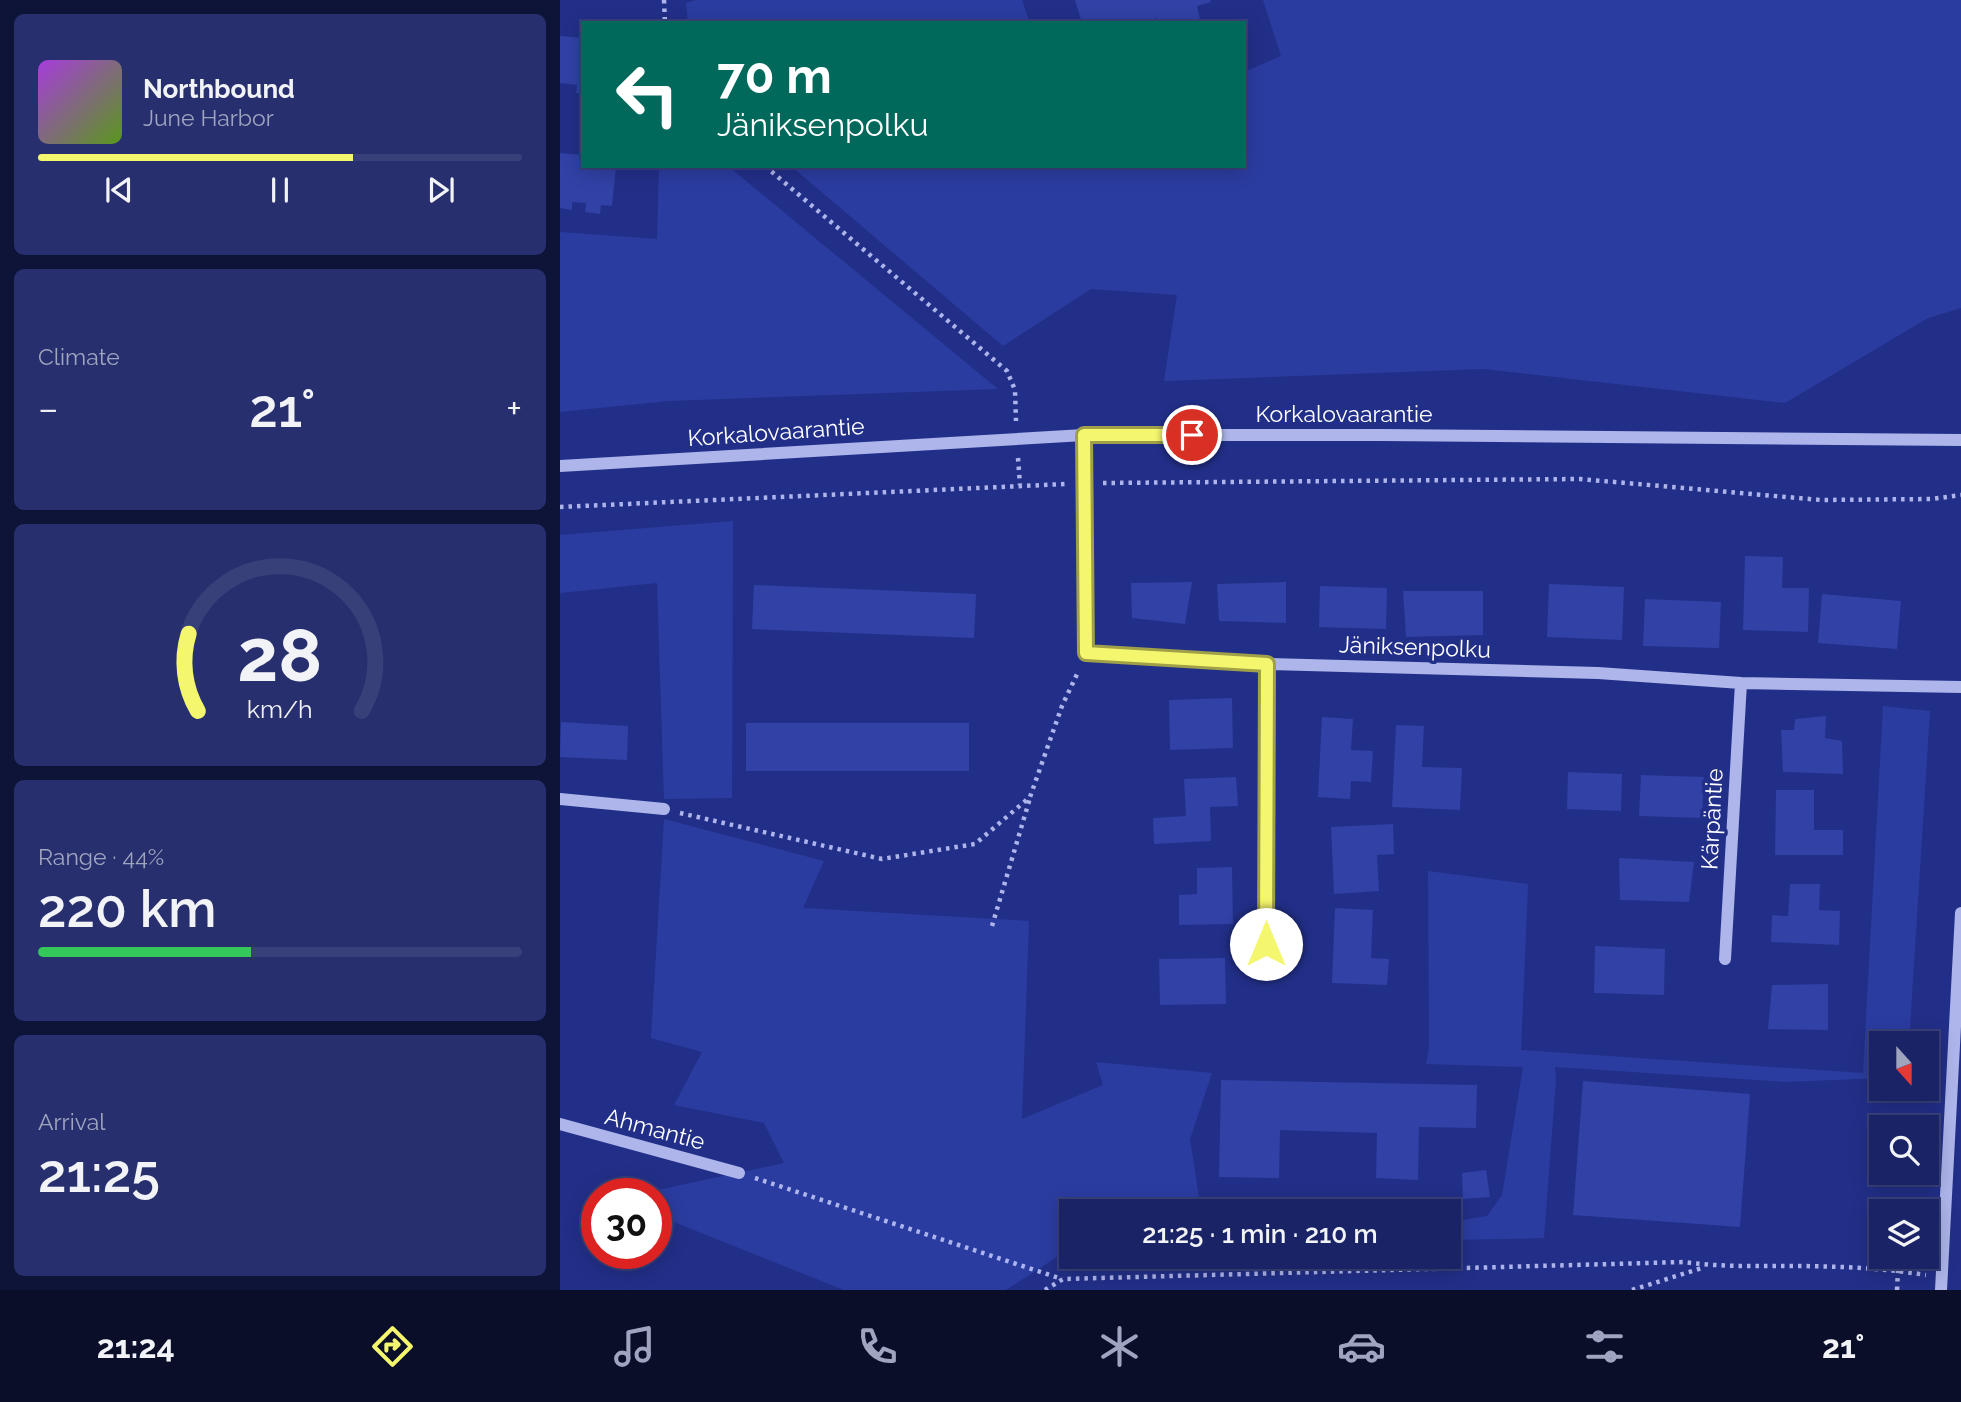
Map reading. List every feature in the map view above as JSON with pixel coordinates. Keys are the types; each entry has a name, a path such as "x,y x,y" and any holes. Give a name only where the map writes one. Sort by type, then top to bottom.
{"street":[{"name":"Korkalovaarantie","path":"560,466 1084,435 1961,440"},
{"path":"1084,435 1086,653"},
{"name":"Jäniksenpolku","path":"1086,653 1267,664 1598,673 1741,683 1961,687"},
{"path":"1266,944 1267,664"},
{"name":"Kärpäntie","path":"1725,958 1741,683"},
{"path":"560,799 664,809"},
{"path":"1942,1283 1961,913"},
{"name":"Ahmantie","path":"560,1125 740,1173"}],"path":[{"path":"664,0 665,21"},
{"path":"767,168 1007,370 1014,390"},
{"path":"560,507 1086,483 1580,479 1821,500 1932,499 1961,495"},
{"path":"992,926 1030,797 1062,706 1086,653"},
{"path":"664,809 882,859 975,844 1030,797"},
{"path":"740,1173 1063,1279 1684,1262 1708,1266 1898,1270 1942,1283"},
{"path":"1632,1290 1708,1266"},
{"path":"1897,1290 1898,1270"},
{"path":"1045,1290 1063,1279"}],"shaded area":[{"path":"696,0 1022,0 1029,21 688,21 686,3"},
{"path":"1263,0 1961,0 1961,308 1928,318 1785,403 1483,369 1164,381 1177,295 1091,289 1003,346 793,168 1246,168 1246,71 1281,56"},
{"path":"659,168 730,168 998,389 668,401 560,412 560,232 657,239"},
{"path":"733,521 732,798 664,799 657,583 560,593 560,535"},
{"path":"1883,706 1930,711 1910,1031 1869,1031 1869,1079 1786,1082 1555,1067 1544,1238 1461,1240 1461,1220 1487,1216 1502,1195 1523,1067 1426,1064 1429,1049 1428,871 1528,884 1521,1050 1863,1073"},
{"path":"664,819 824,861 803,908 1029,921 1022,1119 1103,1085 1096,1062 1212,1073 1190,1139 1199,1197 1202,1199 1059,1199 1059,1256 1006,1290 844,1290 672,1221 672,1187 784,1163 764,1123 674,1105 702,1052 651,1038"}],"building":[{"path":"1075,0 1211,2 1197,6 1201,21 1158,21 1157,18 1146,21 1081,21"},
{"path":"560,36 581,38 581,93 576,93 577,85 560,83"},
{"path":"560,153 581,155 581,168 616,168 612,206 601,205 600,214 585,212 586,203 572,202 572,210 560,208"},
{"path":"1745,556 1783,557 1782,588 1809,588 1808,632 1743,630"},
{"path":"1192,582 1185,624 1132,618 1131,583"},
{"path":"1286,582 1286,623 1219,621 1217,584"},
{"path":"1549,584 1624,587 1622,640 1547,637"},
{"path":"754,585 976,594 974,638 752,629"},
{"path":"1320,586 1387,588 1386,629 1319,627"},
{"path":"1403,591 1483,591 1483,635 1406,637"},
{"path":"1822,594 1901,601 1897,649 1818,643"},
{"path":"1645,599 1721,602 1719,648 1643,646"},
{"path":"1232,698 1233,748 1170,750 1169,700"},
{"path":"1826,716 1825,738 1842,741 1843,774 1783,772 1781,730 1794,730 1795,719"},
{"path":"1322,717 1353,719 1351,750 1373,751 1371,782 1351,781 1350,799 1318,797"},
{"path":"561,722 628,726 627,760 560,757"},
{"path":"746,723 969,723 969,771 746,771"},
{"path":"1396,725 1424,726 1422,767 1462,768 1460,810 1392,807"},
{"path":"1568,772 1622,774 1621,811 1567,809"},
{"path":"1641,775 1704,777 1702,818 1639,816"},
{"path":"1236,777 1238,806 1210,807 1211,841 1154,844 1153,818 1186,816 1184,779"},
{"path":"1776,790 1814,790 1814,830 1843,830 1843,855 1775,855"},
{"path":"1393,824 1394,854 1377,855 1379,891 1334,894 1331,827"},
{"path":"1619,858 1694,862 1689,902 1620,900"},
{"path":"1232,867 1233,924 1179,925 1179,895 1197,894 1197,868"},
{"path":"1790,884 1820,884 1819,910 1840,911 1839,945 1771,942 1772,915 1788,916"},
{"path":"1335,908 1373,910 1371,958 1389,959 1387,985 1332,983"},
{"path":"1595,946 1665,949 1664,995 1594,993"},
{"path":"1225,958 1226,1004 1160,1005 1159,959"},
{"path":"1828,984 1828,1030 1768,1029 1772,985"},
{"path":"1221,1080 1477,1085 1476,1128 1419,1127 1418,1180 1376,1178 1377,1133 1280,1130 1279,1178 1219,1177"},
{"path":"1583,1081 1750,1094 1740,1227 1573,1215"},
{"path":"1486,1170 1490,1197 1463,1199 1462,1173"}],"route":[{"path":"1192,435 1084,435 1086,653 1267,664 1266,944"}]}
